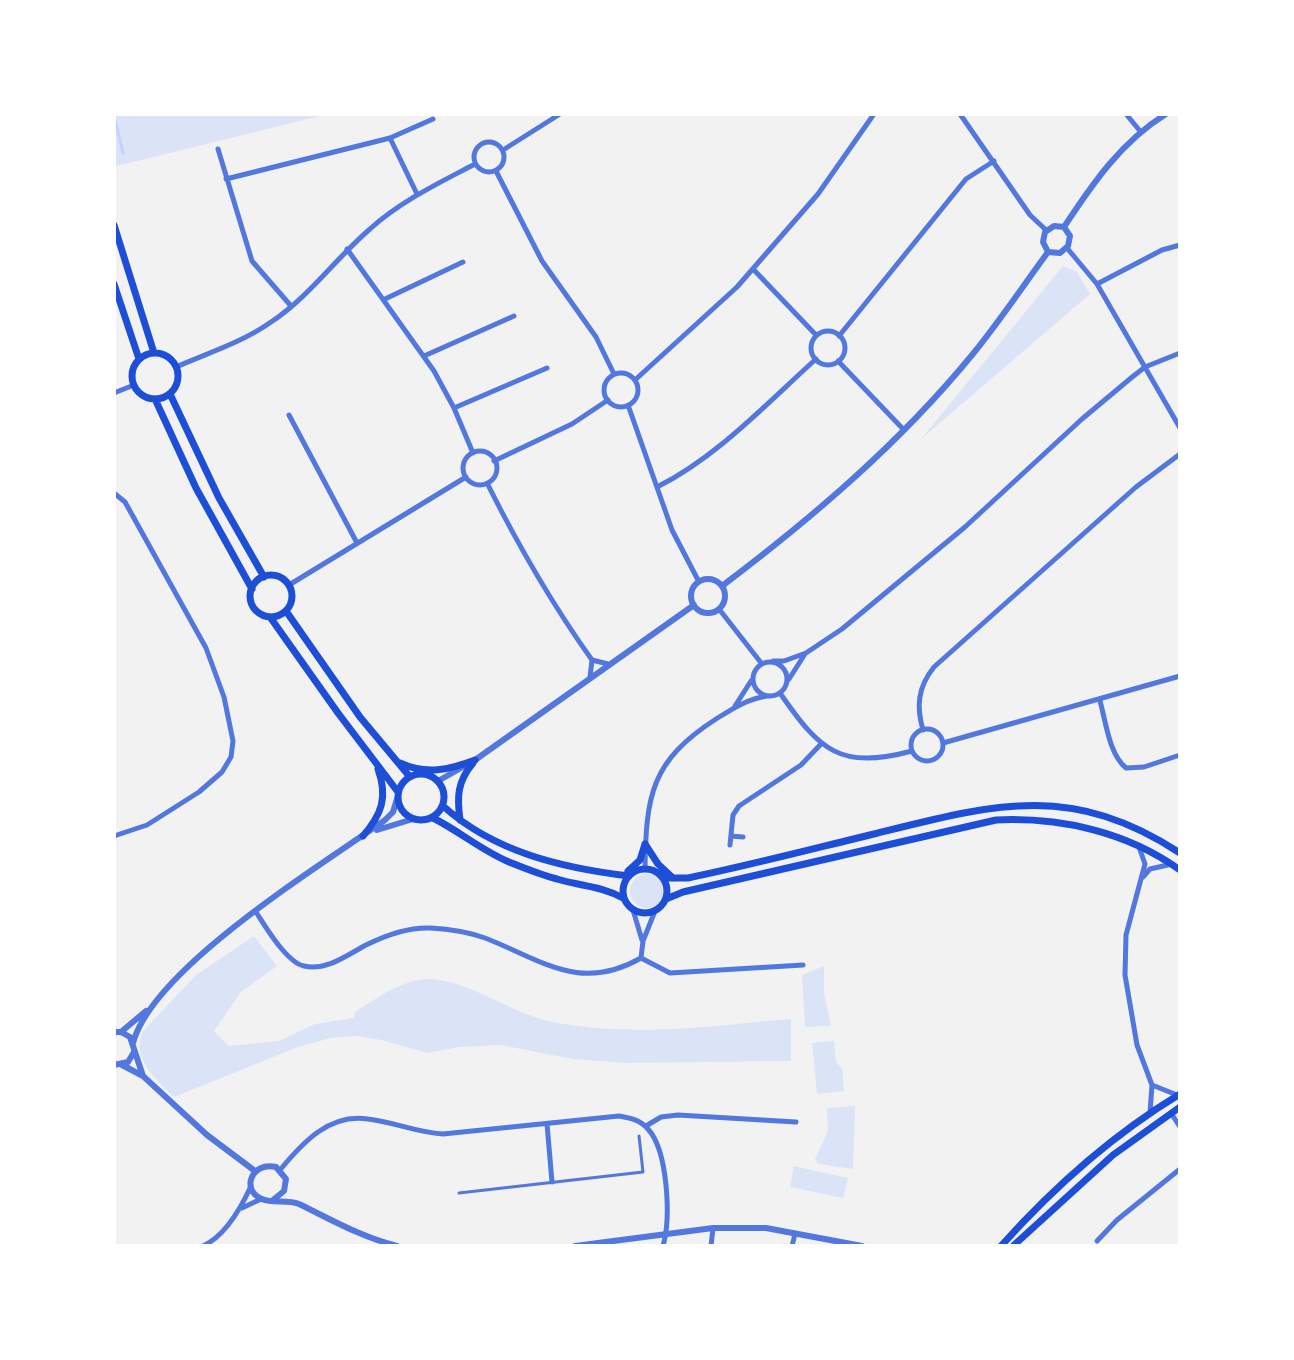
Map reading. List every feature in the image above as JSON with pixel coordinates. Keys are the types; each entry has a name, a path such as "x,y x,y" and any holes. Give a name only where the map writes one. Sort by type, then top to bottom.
{"main road":[{"path":"114,225 154,353"},
{"path":"114,284 139,359"},
{"path":"154,353 168,357 176,367 177,381 170,394 155,399 144,397 134,385 132,373 139,359 154,353"},
{"path":"170,394 213,487 264,577"},
{"path":"155,399 196,488 252,589"},
{"path":"270,617 286,611 291,601 289,585 278,576 264,577 255,583 250,599 255,611 270,617 398,795 402,810 413,819 433,818 478,847 510,862 557,879 609,890 640,913 655,911 666,899 698,889 996,820 1066,823 1105,833 1180,870"},
{"path":"286,611 360,717 410,777"},
{"path":"398,762 416,770 433,771 475,760"},
{"path":"460,820 457,791 475,760"},
{"path":"363,836 383,806 383,782 376,763"},
{"path":"398,795 403,783 410,777 422,774 438,781 444,793 443,806 433,818"},
{"path":"663,878 688,878 727,870 953,814 1015,805 1069,808 1104,817 1142,831 1180,853"},
{"path":"443,806 482,834 535,858 626,875 645,869 655,871 667,884 666,899"},
{"path":"623,898 626,875 640,860 645,844"},
{"path":"645,844 658,864 673,878"},
{"path":"1001,1246 1098,1155 1180,1095"},
{"path":"1015,1246 1021,1237 1103,1164 1180,1107"}],"street":[{"path":"503,150 560,114"},
{"path":"635,380 737,287 818,194 874,114"},
{"path":"960,114 1030,215 1046,230"},
{"path":"1126,114 1140,131"},
{"path":"1064,227 1093,182 1140,131 1166,114"},
{"path":"226,179 390,138 433,119"},
{"path":"390,138 417,194"},
{"path":"482,143 496,143 503,150 505,159 496,171 483,171 475,164 475,151 482,143"},
{"path":"218,149 252,261 291,306"},
{"path":"839,336 966,179 994,161"},
{"path":"176,367 242,339 271,322 373,226 417,194 475,164"},
{"path":"496,171 542,261 596,337 614,374"},
{"path":"1048,252 1043,242 1046,230 1054,226 1064,227"},
{"path":"1048,252 1060,253 1067,248 1070,236 1064,227"},
{"path":"1097,284 1162,250 1180,245"},
{"path":"1067,248 1097,284 1180,428"},
{"path":"347,249 424,356 454,408 473,453"},
{"path":"722,586 817,512 904,430 973,354 1048,252"},
{"path":"385,299 463,262"},
{"path":"753,269 816,335"},
{"path":"424,356 514,316"},
{"path":"829,331 839,336 844,350 838,361 826,364 816,359 811,349 816,335 829,331"},
{"path":"732,709 762,664 784,661 806,653 842,629 903,580 1082,419 1145,367 1180,353"},
{"path":"657,487 710,454 816,359"},
{"path":"838,361 904,430"},
{"path":"454,408 547,368"},
{"path":"623,373 635,380 637,396 628,405 615,405 608,400 605,386 614,374 623,373"},
{"path":"114,393 134,385"},
{"path":"494,461 572,424 608,400"},
{"path":"628,405 672,530 699,582"},
{"path":"289,415 357,543"},
{"path":"484,452 494,461 495,476 487,483 475,484 466,477 465,461 473,453 484,452"},
{"path":"923,730 919,714 920,692 934,667 1136,487 1180,454"},
{"path":"289,585 466,477"},
{"path":"487,483 564,621 592,660 608,664"},
{"path":"114,493 125,502 206,648 224,697 233,741 231,757 222,772 199,792 147,825 114,836"},
{"path":"713,580 722,586 724,600 719,609 706,612 694,605 692,595 699,582 713,580"},
{"path":"438,781 475,760 694,605"},
{"path":"719,609 762,664"},
{"path":"645,869 651,795 666,763 684,742 732,709 751,699 780,693 806,653"},
{"path":"590,677 592,660"},
{"path":"773,661 783,667 787,684"},
{"path":"753,676 756,690 767,696"},
{"path":"943,743 1180,676"},
{"path":"780,693 821,744 849,757 887,758 912,751"},
{"path":"1100,701 1114,750 1119,762 1126,768 1144,767 1180,755"},
{"path":"923,730 933,730 943,743 940,756 930,761 919,759 912,751 914,736 923,730"},
{"path":"730,845 733,815 739,806 801,765 821,744"},
{"path":"143,1076 133,1043 138,1027 149,1009 187,967 256,912 393,812 398,795"},
{"path":"363,836 413,819"},
{"path":"731,836 743,837"},
{"path":"1138,847 1145,864 1126,935 1125,975 1137,1045 1152,1085 1149,1115"},
{"path":"1142,877 1150,869 1172,864"},
{"path":"633,910 643,941"},
{"path":"641,958 643,941 655,911"},
{"path":"256,912 291,959 305,967 342,959 389,934 429,928 467,932 534,960 574,972 594,974 620,970 641,958"},
{"path":"641,958 670,973 803,965"},
{"path":"133,1043 117,1032 149,1009"},
{"path":"118,1065 128,1062 134,1052"},
{"path":"118,1065 143,1076 207,1135 255,1171"},
{"path":"1152,1085 1180,1095"},
{"path":"1170,1112 1180,1127"},
{"path":"646,1126 661,1117 678,1115 796,1122"},
{"path":"280,1170 297,1149 319,1131 353,1117 420,1133 443,1134 619,1116 633,1118 646,1126 660,1153 668,1215 663,1246"},
{"path":"547,1124 552,1182"},
{"path":"203,1246 212,1244 241,1209 255,1171 265,1165 280,1170 286,1179 281,1195 273,1200"},
{"path":"1097,1241 1117,1220 1180,1169"},
{"path":"251,1186 261,1199"},
{"path":"286,1186 296,1203"},
{"path":"241,1209 261,1199 296,1203 331,1222 397,1246"},
{"path":"711,1246 713,1228"},
{"path":"575,1246 713,1228 766,1228 862,1246"},
{"path":"792,1246 795,1234"}],"lane":[{"path":"459,1193 643,1172 639,1136"}],"shaded area":[{"path":"114,114 328,114 117,166"},
{"path":"1063,266 1077,272 1090,294 921,439"},
{"path":"647,874 659,879 664,891 659,903 647,908 635,903 630,891 635,879"},
{"path":"254,936 277,966 241,992 214,1031 229,1046 279,1041 315,1024 354,1018 355,1012 389,991 427,979 457,984 533,1017 578,1026 639,1030 791,1019 791,1061 625,1063 572,1059 501,1045 459,1047 428,1053 356,1036 331,1038 298,1047 174,1097 153,1076 142,1059 140,1041 143,1031 196,975"},
{"path":"824,966 824,992 831,1026 805,1027 802,975"},
{"path":"834,1041 844,1091 817,1094 812,1043"},
{"path":"855,1106 853,1169 818,1164 815,1159 828,1131 827,1108"},
{"path":"794,1166 848,1178 843,1198 790,1187"}],"waterway":[{"path":"114,115 123,153"}]}
